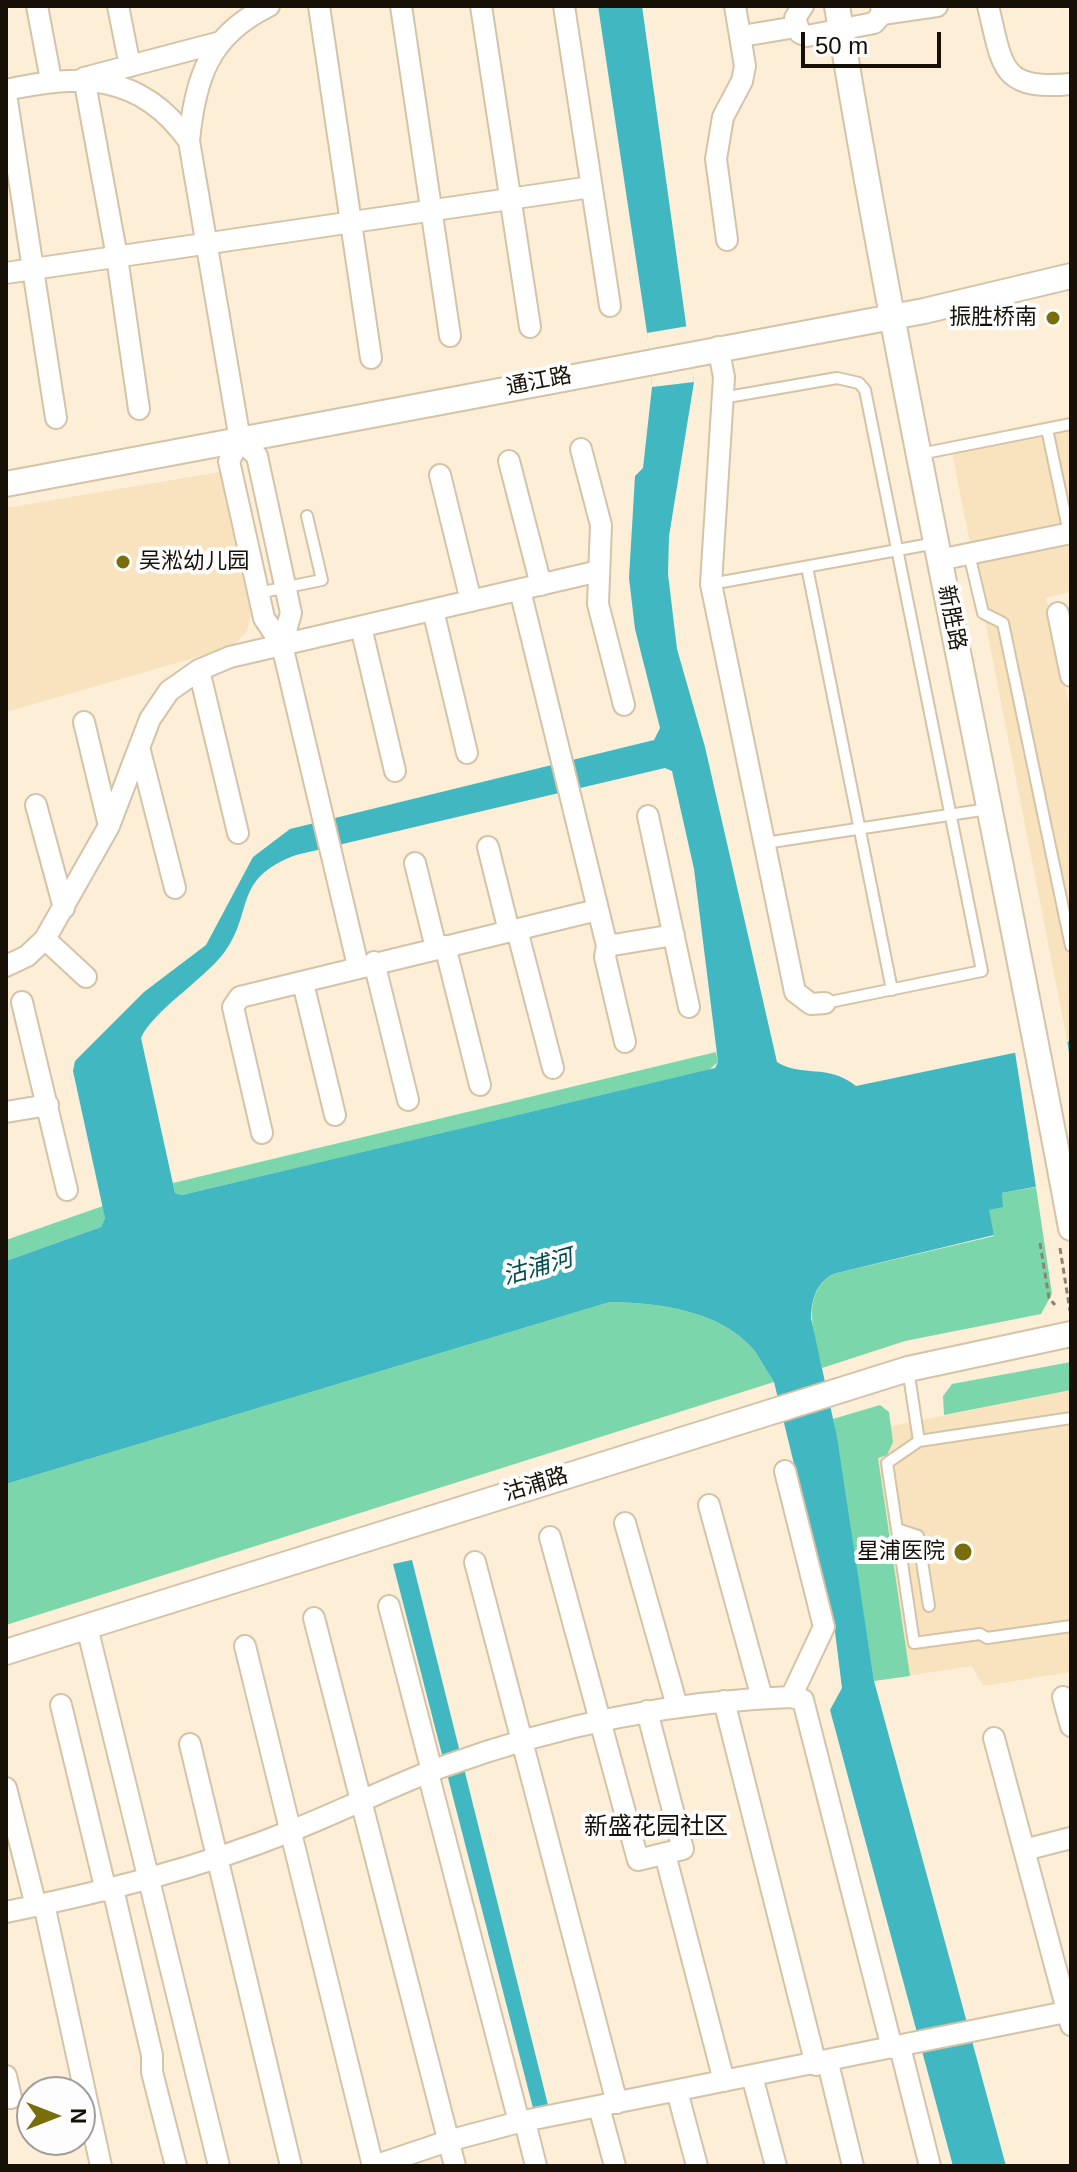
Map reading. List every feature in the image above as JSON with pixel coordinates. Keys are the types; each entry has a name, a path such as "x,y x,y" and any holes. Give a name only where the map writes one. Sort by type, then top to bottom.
{"street":[{"path":"37,6 51,80"},
{"path":"118,6 130,66"},
{"path":"269,6 240,14 217,43 204,69 192,109 189,141 240,440 257,456 291,613 282,645"},
{"path":"319,6 371,358"},
{"path":"401,6 450,336"},
{"path":"481,6 530,327"},
{"path":"564,6 610,306"},
{"path":"727,240 716,159 723,117 742,81 742,32 735,6"},
{"name":"新胜路","path":"837,6 890,318 988,809 1039,1046 1071,1228"},
{"path":"742,32 798,17 807,36 841,32 874,23 881,10 937,6"},
{"path":"988,6 1002,62 1011,75 1032,86 1071,84"},
{"path":"56,418 6,92 51,80 84,78 217,43"},
{"path":"84,78 110,83 156,106 174,121 189,141"},
{"path":"84,78 117,257 139,409"},
{"path":"6,273 591,187"},
{"name":"通江路","path":"6,484 718,347 890,318 1071,276"},
{"path":"718,347 724,377 711,584 795,992 811,1004 825,1003"},
{"path":"240,440 229,461 264,618 282,645 331,853 408,1100"},
{"path":"581,449 601,525 598,604 624,705"},
{"path":"509,461 541,585"},
{"path":"440,475 471,601"},
{"path":"938,552 969,554 1070,533"},
{"path":"6,966 27,956 45,939 109,826 150,719 169,691 199,670 230,657 599,571"},
{"path":"520,590 607,946 605,957 625,1042"},
{"path":"433,610 467,753"},
{"path":"1058,613 1071,676"},
{"path":"361,627 395,771"},
{"path":"199,670 238,833"},
{"path":"84,722 109,826"},
{"path":"139,747 175,888"},
{"path":"36,805 64,908"},
{"path":"648,816 689,1007"},
{"path":"488,847 553,1068"},
{"path":"415,863 480,1085"},
{"path":"262,1133 233,1007 240,997 345,974 366,964 597,910"},
{"path":"607,946 674,935"},
{"path":"45,939 86,977"},
{"path":"303,983 335,1115"},
{"path":"22,1002 67,1190"},
{"path":"6,1112 48,1105"},
{"name":"沽浦路","path":"6,1652 908,1369 1071,1334"},
{"path":"785,1471 824,1627 791,1697"},
{"path":"709,1505 762,1698"},
{"path":"625,1523 677,1706"},
{"path":"550,1537 638,1860 683,1849 647,1711"},
{"path":"475,1562 524,1740 608,2105 615,2166"},
{"path":"389,1606 536,2166"},
{"path":"314,1618 455,2166"},
{"path":"87,1627 219,2166"},
{"path":"245,1646 373,2166 448,2141 522,2122 972,2032 1070,2016 994,1738"},
{"path":"6,1912 110,1890 217,1858 291,1832 433,1771 524,1740 677,1706 762,1698 791,1697 803,1700 902,2046 930,2166"},
{"path":"1063,1697 1071,1726"},
{"path":"724,1701 822,2064 853,2166"},
{"path":"61,1705 152,2055 152,2072 176,2166"},
{"path":"190,1744 291,2166"},
{"path":"6,1788 40,1905 101,2166"},
{"path":"1024,1850 1071,1838"},
{"path":"665,1854 724,2081"},
{"path":"6,2076 11,2098"},
{"path":"752,2076 776,2166"},
{"path":"677,2091 697,2166"}],"lane":[{"path":"722,398 837,378 859,383 865,390 948,815 982,971 825,1003"},
{"path":"919,454 1071,424"},
{"path":"1047,429 1070,533"},
{"path":"258,593 322,580 307,516"},
{"path":"711,584 896,551 938,552"},
{"path":"969,554 983,613 1003,623 1071,946"},
{"path":"807,567 892,990"},
{"path":"765,843 988,809"},
{"path":"908,1369 919,1441"},
{"path":"1071,1418 919,1441 887,1463 914,1643 980,1634 987,1638 1071,1626"},
{"path":"897,1529 918,1536 929,1606"}],"path":[{"path":"1040,1243 1049,1298 1055,1305"},
{"path":"1066,1286 1071,1315"}],"shaded area":[{"path":"1071,416 1071,592 1046,598 1071,712 1071,1041 1067,1040 950,441"},
{"name":"吴淞幼儿园","path":"220,472 251,615 247,631 232,647 6,712 6,508"},
{"name":"星浦医院","path":"1071,1390 1071,1672 983,1686 972,1666 874,1681 837,1437"}],"green space":[{"path":"716,1052 718,1062 709,1070 182,1195 175,1193 173,1183"},
{"path":"1036,1187 1052,1294 1041,1314 905,1341 822,1368 812,1317 816,1293 822,1283 833,1274 994,1236 988,1209 1002,1193"},
{"path":"103,1206 105,1218 101,1227 6,1261 6,1240"},
{"path":"610,1302 668,1307 706,1317 740,1336 754,1350 774,1382 6,1625 6,1484"},
{"path":"1071,1362 1071,1390 944,1415 943,1396 952,1384"},
{"path":"880,1405 889,1412 893,1442 887,1455 878,1458 910,1676 874,1681 833,1419"}],"water":[{"name":"沽浦河","path":"598,6 642,6 694,382 669,536 668,574 677,649 705,747 777,1062 787,1067 835,1075 856,1086 1071,1041 1071,1180 1002,1193 1003,1207 989,1210 994,1235 833,1274 816,1293 811,1318 837,1437 874,1681 1006,2166 953,2166 830,1710 842,1688 835,1632 774,1382 754,1350 740,1336 706,1317 687,1311 648,1304 610,1302 6,1484 6,1261 101,1227 105,1218 73,1071 75,1061 144,992 206,945 253,857 290,829 654,740 660,728 635,629 629,578 635,476 643,468 652,387 648,339","holes":["665,768 672,771 694,869 718,1062 715,1068 182,1195 175,1193 141,1038 156,1017 223,954 233,939 247,898 262,875 296,855"]},
{"path":"412,1560 548,2105 533,2108 393,1564"}],"pier":[{"path":"688,326 694,382 652,387 647,333"},
{"path":"1067,1040 1071,1064 1071,1180 1036,1187 1015,1052"}],"place":[{"name":"振胜桥南","path":"1053,318"},
{"name":"吴淞幼儿园","path":"123,562"},
{"name":"星浦医院","path":"963,1552"}],"district":[{"name":"新盛花园社区","path":"656,1827"}]}
